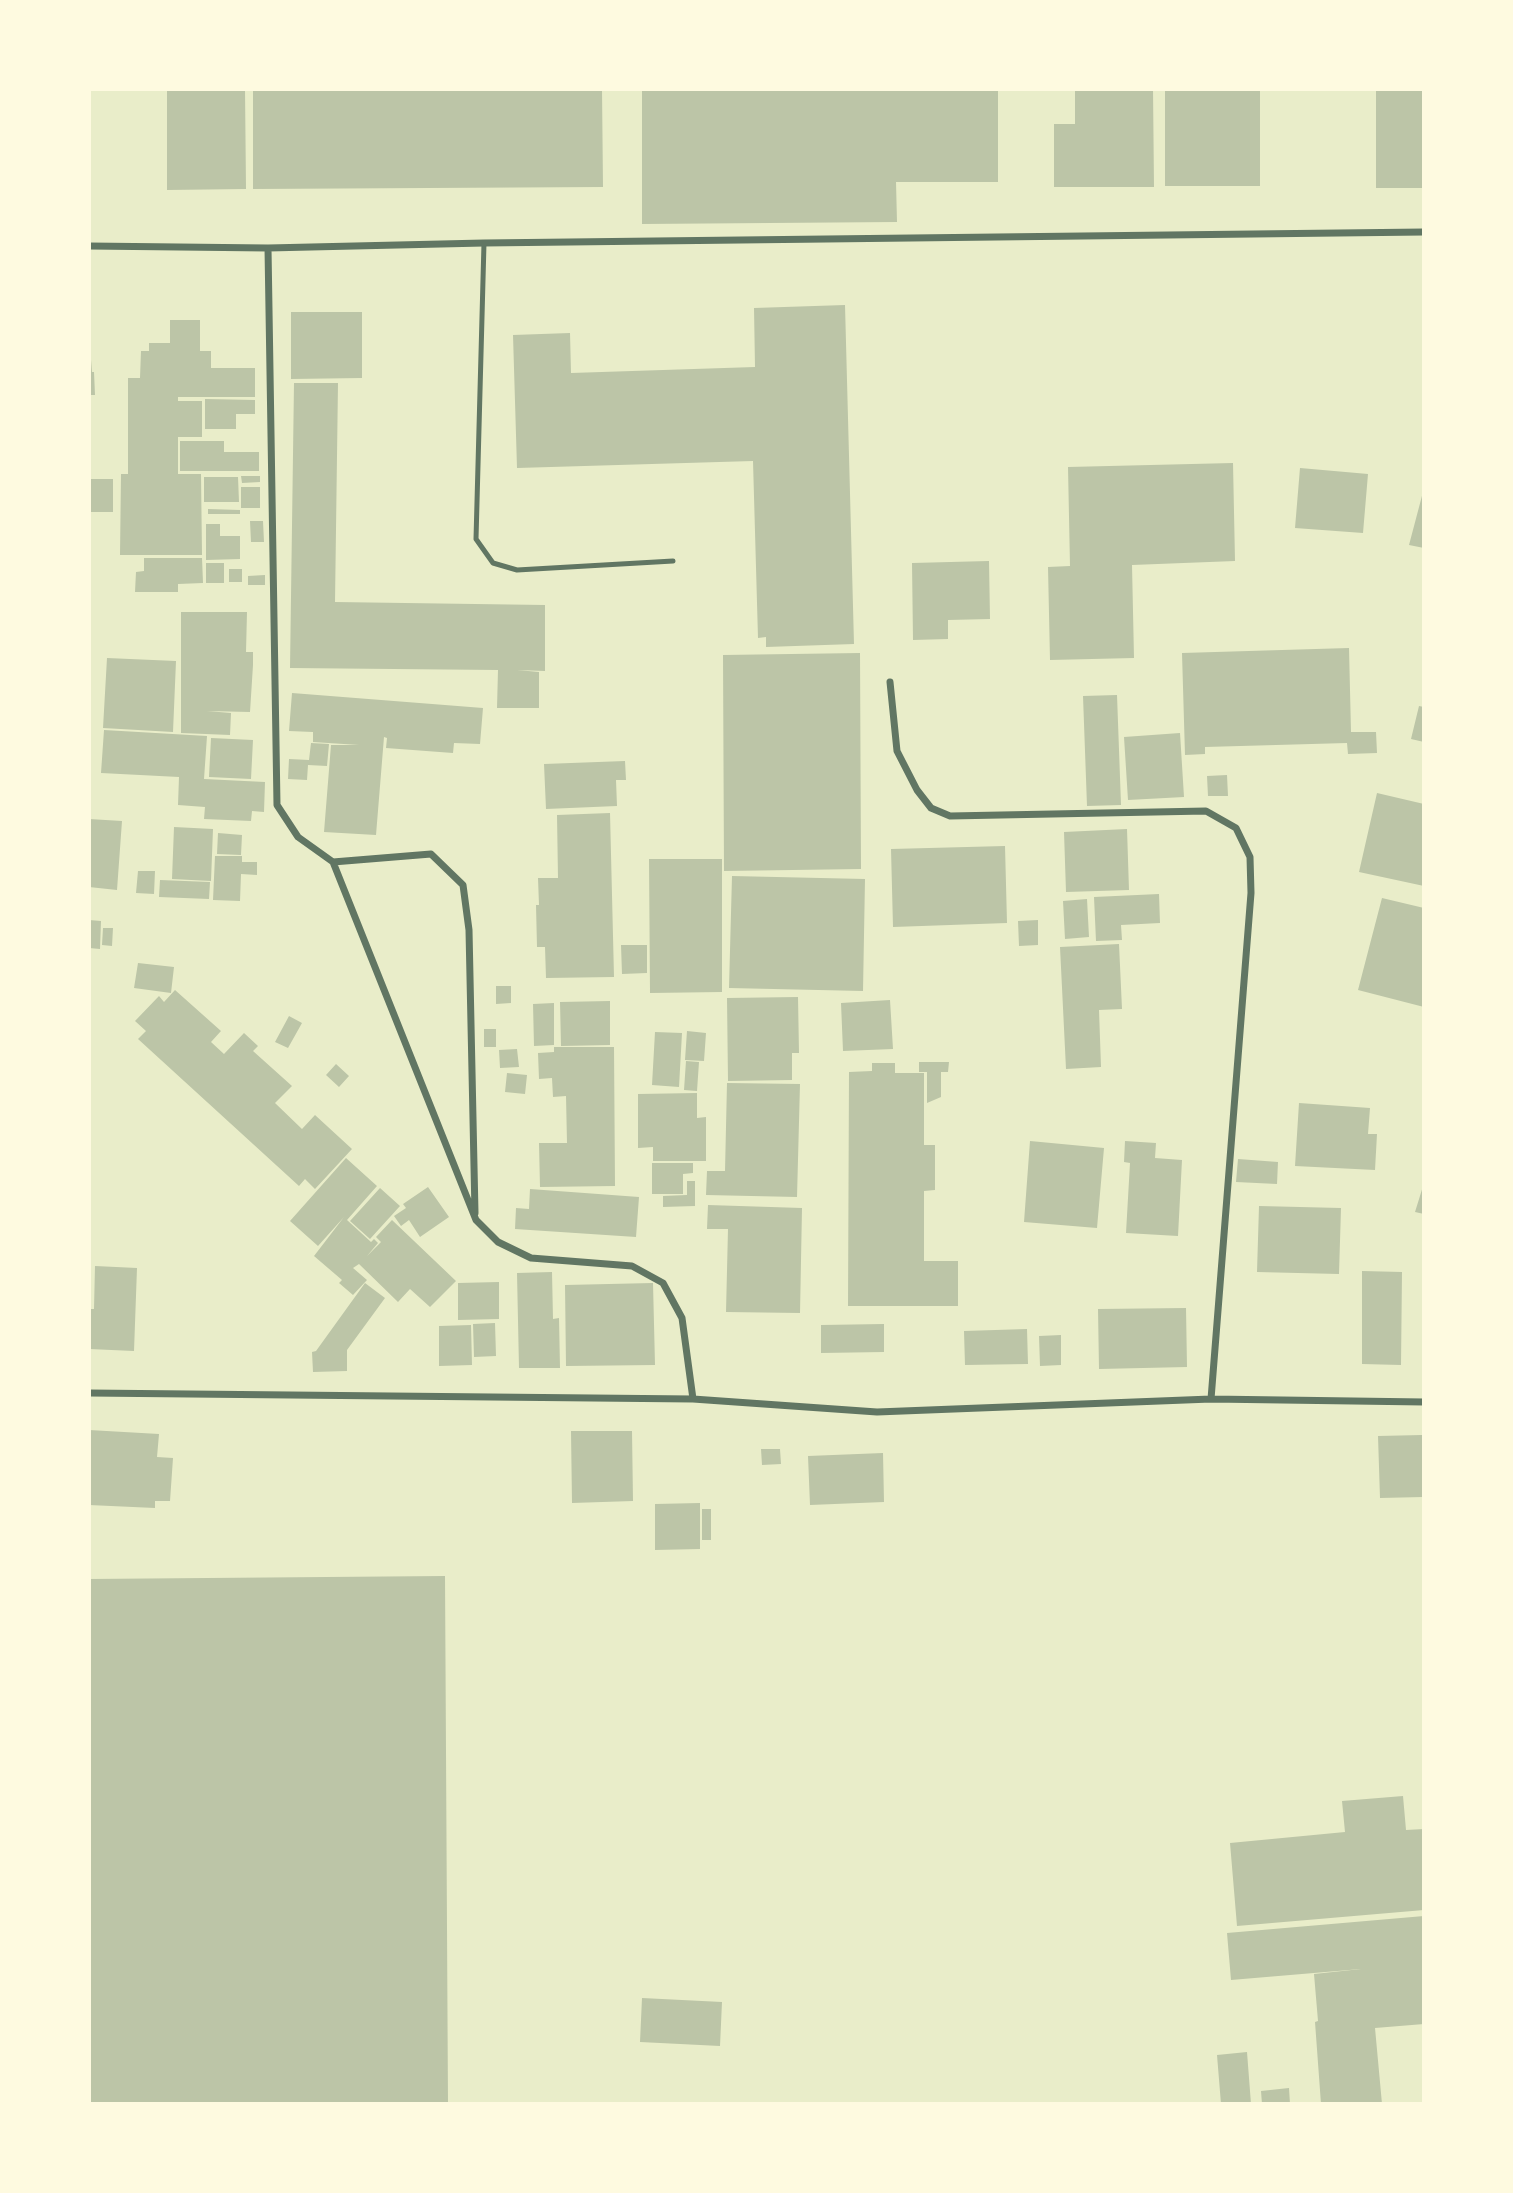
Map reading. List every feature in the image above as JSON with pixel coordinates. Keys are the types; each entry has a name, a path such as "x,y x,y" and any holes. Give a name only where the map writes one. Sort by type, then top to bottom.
{"street":[{"path":"89,246 268,248 1424,232"},
{"path":"268,248 276,805 298,837 333,862 475,1220 498,1242 531,1258 632,1266 663,1283 682,1318 693,1399"},
{"path":"890,682 897,751 917,790 931,808 950,816 1206,811 1236,828 1250,858 1251,893 1211,1399"},
{"path":"333,862 431,854 463,885 470,930 475,1220"},
{"path":"89,1393 693,1399 877,1412 1211,1399 1424,1402"}],"lane":[{"path":"484,243 476,539 493,563 517,570 673,561"}],"building":[{"path":"167,89 245,89 246,189 167,190"},
{"path":"253,89 602,89 603,187 253,189"},
{"path":"642,89 998,89 998,182 896,182 897,222 642,224"},
{"path":"1075,89 1153,89 1154,187 1054,187 1054,124 1075,124"},
{"path":"1165,89 1260,89 1260,186 1165,186"},
{"path":"1376,89 1424,89 1424,188 1376,188"},
{"path":"845,305 854,644 766,647 766,637 758,638 753,461 517,468 513,335 570,333 571,373 755,367 754,308"},
{"path":"291,312 362,312 362,378 291,379"},
{"path":"170,320 200,320 200,351 211,351 211,368 255,368 255,397 178,397 178,401 202,401 202,437 178,437 178,474 201,474 202,555 120,555 121,474 128,474 128,378 140,378 141,351 149,351 149,343 170,343"},
{"path":"89,360 94,372 95,395 89,395"},
{"path":"294,383 338,383 335,602 545,605 545,671 517,670 539,672 539,708 497,708 498,670 290,668"},
{"path":"205,399 255,400 255,414 236,414 236,429 205,429"},
{"path":"180,441 224,441 224,452 259,452 259,471 180,471"},
{"path":"1233,463 1235,561 1132,565 1134,658 1050,660 1048,567 1070,566 1068,467"},
{"path":"1300,468 1368,474 1363,533 1295,528"},
{"path":"241,476 260,476 260,482 242,483"},
{"path":"204,477 238,477 239,502 204,502"},
{"path":"89,479 113,479 113,512 89,512"},
{"path":"241,487 260,487 260,508 241,508"},
{"path":"1424,492 1424,548 1409,545"},
{"path":"208,509 240,510 240,514 208,514"},
{"path":"250,521 263,521 264,542 251,542"},
{"path":"206,524 220,524 220,536 240,536 240,559 206,560"},
{"path":"144,558 202,558 203,583 178,584 178,592 135,592 136,572 144,571"},
{"path":"989,561 990,619 948,620 948,639 913,640 912,563"},
{"path":"206,563 224,563 224,583 206,583"},
{"path":"229,569 242,569 242,582 229,582"},
{"path":"265,575 265,585 248,585 248,576"},
{"path":"181,612 247,612 246,652 253,652 250,712 207,711 231,713 230,735 181,733"},
{"path":"1349,648 1351,732 1376,732 1377,753 1348,754 1347,743 1205,747 1205,754 1185,755 1182,653"},
{"path":"860,653 861,869 724,871 723,655"},
{"path":"107,658 176,661 173,732 103,728"},
{"path":"292,693 483,708 480,744 454,743 453,753 386,748 387,738 384,737 376,835 324,832 331,745 359,745 313,742 313,732 289,731"},
{"path":"1117,695 1121,805 1087,806 1083,696"},
{"path":"1419,706 1424,707 1424,742 1411,739"},
{"path":"104,730 207,736 204,779 265,782 264,812 252,811 251,821 204,819 205,807 178,805 179,777 101,773"},
{"path":"1180,733 1184,797 1128,800 1124,737"},
{"path":"211,738 253,740 251,779 209,777"},
{"path":"311,743 329,744 327,766 308,765 307,780 288,779 289,759 309,760"},
{"path":"625,761 626,780 616,780 617,806 546,809 544,764"},
{"path":"1227,775 1228,796 1208,796 1207,776"},
{"path":"1377,793 1424,804 1424,886 1359,872"},
{"path":"610,813 614,977 546,978 545,947 537,947 536,905 539,905 538,878 558,878 557,815"},
{"path":"89,819 122,821 117,890 89,887"},
{"path":"174,827 213,829 211,881 172,879"},
{"path":"1127,829 1129,890 1066,892 1064,832"},
{"path":"218,833 242,835 241,855 217,854"},
{"path":"1005,846 1007,923 893,927 891,849"},
{"path":"215,856 242,856 242,862 257,862 257,875 241,874 240,901 213,900"},
{"path":"649,859 722,859 722,992 650,993"},
{"path":"138,871 155,871 154,894 136,893"},
{"path":"732,876 865,879 863,991 729,988"},
{"path":"160,880 210,882 209,899 159,897"},
{"path":"1159,894 1160,923 1121,925 1122,940 1096,941 1094,897"},
{"path":"1382,898 1424,908 1424,1007 1358,990"},
{"path":"1087,899 1089,937 1065,939 1063,901"},
{"path":"89,920 101,921 100,949 89,948"},
{"path":"1038,920 1038,945 1019,946 1018,921"},
{"path":"103,928 113,928 112,946 102,945"},
{"path":"1119,944 1122,1009 1099,1010 1101,1067 1066,1069 1060,947"},
{"path":"621,945 647,945 647,973 622,974"},
{"path":"138,963 174,967 171,993 134,988"},
{"path":"496,986 511,986 511,1003 496,1004"},
{"path":"175,990 221,1031 211,1042 224,1054 244,1033 258,1046 253,1051 292,1086 275,1103 302,1129 315,1115 352,1149 315,1189 305,1179 299,1186 138,1039 146,1031 135,1021 159,996 164,1002"},
{"path":"798,997 799,1053 792,1053 792,1080 728,1081 727,998"},
{"path":"890,1000 893,1049 843,1051 841,1003"},
{"path":"610,1001 610,1045 561,1046 560,1002"},
{"path":"554,1003 554,1045 534,1046 533,1004"},
{"path":"289,1016 302,1023 288,1048 275,1042"},
{"path":"484,1029 496,1029 496,1047 484,1047"},
{"path":"687,1031 706,1033 704,1061 685,1060"},
{"path":"655,1032 682,1033 679,1087 652,1085"},
{"path":"554,1047 614,1047 615,1186 540,1187 539,1143 567,1143 566,1096 553,1097 552,1078 539,1079 538,1053 554,1052"},
{"path":"517,1049 519,1067 500,1068 499,1050"},
{"path":"686,1061 699,1062 697,1091 684,1090"},
{"path":"919,1062 949,1062 948,1072 941,1072 941,1097 927,1103 927,1072 919,1072"},
{"path":"872,1063 895,1063 895,1073 924,1073 924,1145 935,1145 935,1190 924,1191 924,1261 958,1261 958,1306 848,1306 849,1072 872,1071"},
{"path":"336,1064 349,1076 339,1087 326,1075"},
{"path":"507,1073 527,1075 525,1094 505,1092"},
{"path":"727,1083 800,1084 797,1197 706,1195 707,1171 725,1171"},
{"path":"697,1093 697,1118 706,1117 706,1161 653,1161 653,1147 638,1148 638,1094"},
{"path":"1299,1103 1370,1108 1368,1134 1377,1134 1375,1170 1295,1166"},
{"path":"1030,1141 1104,1148 1097,1228 1024,1222"},
{"path":"1125,1141 1156,1143 1155,1158 1182,1160 1178,1236 1126,1233 1130,1163 1124,1162"},
{"path":"346,1158 377,1186 347,1220 371,1242 374,1239 378,1243 367,1256 381,1242 376,1237 392,1220 456,1281 430,1307 410,1289 398,1302 359,1264 353,1268 367,1280 353,1295 339,1283 342,1280 314,1256 344,1217 318,1246 290,1221"},
{"path":"1238,1159 1278,1162 1277,1184 1236,1182"},
{"path":"652,1163 693,1163 693,1173 683,1174 683,1194 652,1194"},
{"path":"687,1181 695,1181 695,1206 663,1207 663,1196 687,1195"},
{"path":"1424,1183 1424,1214 1415,1212"},
{"path":"428,1187 449,1217 420,1237 409,1220 401,1226 394,1216 406,1208 403,1204"},
{"path":"380,1188 400,1206 370,1239 350,1221"},
{"path":"530,1189 639,1197 636,1237 515,1229 516,1208 529,1209"},
{"path":"708,1205 802,1208 800,1313 726,1312 728,1229 707,1229"},
{"path":"1259,1206 1341,1208 1339,1274 1257,1272"},
{"path":"95,1266 137,1268 134,1351 89,1349 89,1309 94,1309"},
{"path":"1362,1271 1402,1272 1401,1365 1362,1364"},
{"path":"552,1272 553,1319 559,1318 560,1368 519,1368 517,1273"},
{"path":"499,1282 499,1319 458,1320 458,1283"},
{"path":"365,1283 385,1298 347,1350 347,1371 313,1372 312,1352 316,1351"},
{"path":"653,1283 655,1365 566,1366 565,1285"},
{"path":"1186,1308 1187,1367 1099,1369 1098,1309"},
{"path":"495,1323 496,1356 474,1357 473,1324"},
{"path":"884,1324 884,1352 821,1353 821,1325"},
{"path":"471,1325 472,1365 439,1366 439,1326"},
{"path":"1027,1329 1028,1364 965,1365 964,1331"},
{"path":"1061,1335 1061,1365 1040,1366 1039,1336"},
{"path":"89,1430 159,1434 157,1457 173,1458 170,1501 155,1501 155,1508 89,1505"},
{"path":"571,1431 632,1431 633,1501 572,1503"},
{"path":"1422,1435 1423,1497 1380,1498 1378,1436"},
{"path":"761,1449 780,1449 781,1464 762,1465"},
{"path":"883,1453 884,1502 810,1505 808,1456"},
{"path":"700,1503 700,1549 655,1550 655,1504"},
{"path":"702,1509 711,1509 711,1540 702,1540"},
{"path":"445,1576 448,2104 89,2104 89,1579"},
{"path":"1403,1796 1406,1830 1424,1829 1424,1910 1237,1926 1230,1843 1345,1832 1342,1801"},
{"path":"1424,1916 1424,2024 1375,2028 1382,2104 1321,2104 1314,1974 1361,1969 1231,1980 1227,1933"},
{"path":"642,1998 722,2002 720,2046 640,2042"},
{"path":"1247,2052 1251,2104 1221,2104 1217,2055"},
{"path":"1289,2088 1290,2104 1262,2104 1261,2091"}]}
